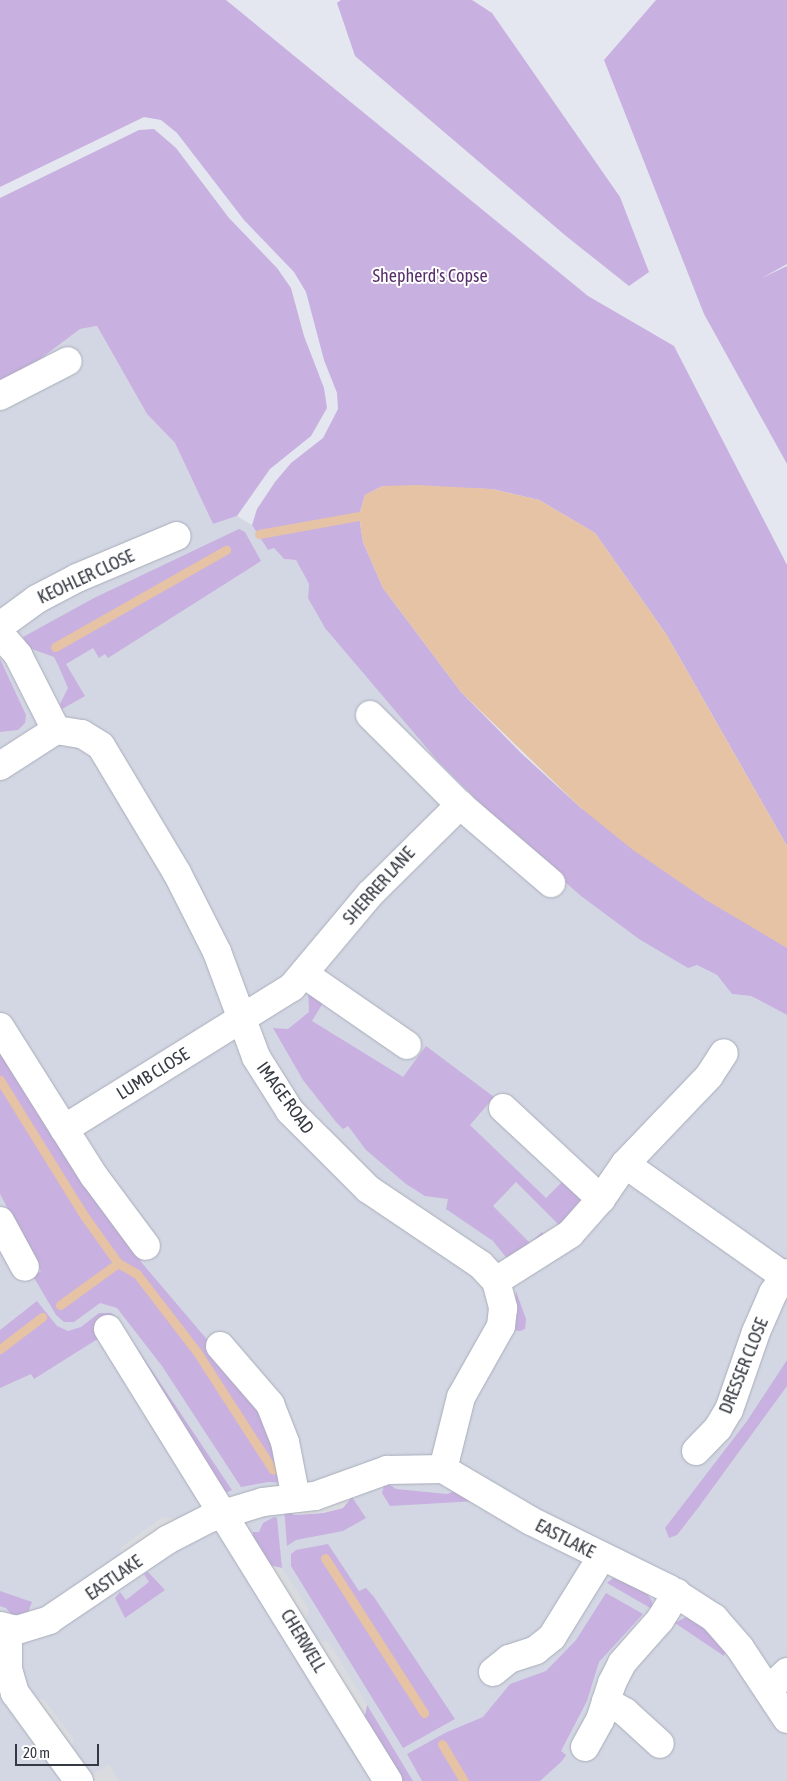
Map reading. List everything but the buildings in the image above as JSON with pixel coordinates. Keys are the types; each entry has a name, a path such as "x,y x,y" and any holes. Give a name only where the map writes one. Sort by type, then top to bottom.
{"street":[{"path":"0,396 68,361"},
{"name":"KEOHLER CLOSE","path":"0,626 37,599 77,578 177,536"},
{"path":"0,634 18,656 56,730 0,766"},
{"path":"370,715 460,805 551,883"},
{"name":"IMAGE ROAD","path":"56,730 92,738 109,755 177,873 217,952 256,1057 276,1092 330,1154 368,1189 481,1265 496,1281"},
{"name":"SHERRER LANE","path":"241,1019 279,998 304,974 370,894 460,805"},
{"path":"304,974 407,1045"},
{"name":"LUMB CLOSE","path":"64,1129 241,1019"},
{"path":"0,1027 64,1129 146,1246"},
{"path":"442,1469 461,1397 501,1326 503,1308 496,1281 560,1241 601,1199 625,1164 708,1076 724,1053"},
{"path":"503,1108 601,1199"},
{"name":"DRESSER CLOSE","path":"625,1164 786,1275 756,1332 729,1410 718,1428 696,1451"},
{"path":"0,1221 25,1267"},
{"path":"108,1329 224,1513"},
{"path":"220,1346 273,1410 285,1442 296,1498"},
{"name":"EASTLAKE","path":"4,1628 27,1628 48,1620 167,1540 224,1513 263,1502 316,1496 387,1470 442,1469 530,1521 602,1558 678,1593 714,1618 778,1680 787,1719"},
{"name":"CHERWELL","path":"224,1513 377,1777"},
{"path":"493,1672 509,1659 536,1650 552,1637 602,1558"},
{"path":"585,1747 622,1663 660,1620 678,1593"},
{"path":"4,1628 8,1669 15,1694 79,1781"},
{"path":"606,1701 625,1712 660,1744"}],"shaded area":[{"path":"97,326 147,414 175,443 213,524 237,516 252,525 268,550 274,548 284,559 296,560 309,584 308,598 697,965 717,975 732,994 751,996 787,1015 787,1781 0,1781 0,383 31,366 80,329"},
{"path":"417,485 492,489 539,500 595,533 666,634 787,846 787,948 706,900 633,850 581,808 461,692 383,588 363,542 359,516 365,495 383,486"},
{"path":"350,1499 343,1508 323,1513 294,1515 284,1507 325,1505"},
{"path":"163,1517 178,1519 120,1561 121,1547"},
{"path":"267,1565 282,1568 309,1609 305,1623"},
{"path":"315,1640 329,1642 367,1705 364,1720"},
{"path":"29,1698 43,1699 74,1739 71,1751"},
{"path":"109,1764 119,1781 92,1781 90,1777"}],"green space":[{"name":"Shepherd's Copse","path":"0,0 226,0 588,296 674,346 787,565 787,846 666,634 595,533 539,500 492,489 383,486 365,495 359,516 363,542 383,588 461,692 521,753 581,808 787,948 787,1015 751,996 732,994 717,975 697,965 688,968 639,939 581,896 512,835 437,760 325,628 308,598 309,584 296,560 284,559 274,548 268,550 252,525 257,509 275,482 291,463 323,438 338,409 337,393 324,360 306,292 294,272 244,220 177,133 161,120 144,117 0,187"},
{"path":"341,0 472,0 492,13 620,197 649,272 629,286 566,236 355,56 337,3"},
{"path":"656,0 787,0 787,264 762,278 787,266 787,464 704,314 604,60"},
{"path":"154,129 176,148 229,218 277,268 291,288 304,336 324,388 327,408 311,436 270,469 237,516 213,524 175,443 147,414 97,326 80,329 31,366 0,383 0,198 139,130"},
{"path":"239,529 245,532 261,561 108,658 105,654 99,658 93,648 66,664 85,696 62,709 60,704 68,688 54,657 29,648 23,637 94,598"},
{"path":"0,659 26,715 25,723 18,730 0,732"},
{"path":"308,989 323,1003 312,1021 403,1077 426,1046 494,1097 470,1125 546,1198 563,1181 588,1200 562,1228 516,1182 493,1206 530,1243 542,1232 547,1241 509,1261 493,1241 446,1209 448,1199 425,1196 406,1184 366,1150 348,1126 343,1129 336,1122 303,1080 273,1028 288,1029 309,1012"},
{"path":"0,1039 142,1263 255,1396 285,1483 268,1482 241,1487 162,1366 117,1308 100,1303 74,1322 64,1322 56,1315 33,1276 41,1271 0,1194"},
{"path":"516,1291 526,1319 525,1329 520,1331 513,1330"},
{"path":"37,1301 57,1326 68,1331 81,1327 99,1313 111,1313 116,1317 232,1490 221,1495 104,1335 34,1379 31,1374 0,1388 0,1330"},
{"path":"787,1360 787,1386 698,1508 677,1535 669,1538 665,1528 747,1421"},
{"path":"390,1485 396,1489 447,1494 455,1491 476,1501 390,1506 382,1493 384,1486"},
{"path":"352,1497 366,1518 343,1531 296,1540 287,1546 284,1507 294,1515 323,1513 343,1508"},
{"path":"274,1517 277,1518 282,1568 267,1565 253,1538 253,1532 259,1532 263,1523"},
{"path":"328,1544 359,1591 366,1588 374,1597 455,1719 403,1748 291,1566 291,1554 296,1550"},
{"path":"148,1572 165,1590 125,1618 115,1598 120,1592 126,1600 149,1582 144,1574"},
{"path":"613,1578 645,1591 652,1601 652,1609 607,1583"},
{"path":"0,1591 32,1602 27,1615 14,1618 6,1608 0,1606"},
{"path":"606,1593 643,1614 599,1662 587,1701 561,1751 566,1755 562,1761 540,1781 422,1781 407,1754 447,1732 483,1717 510,1684 546,1671 576,1640"},
{"path":"686,1617 698,1621 726,1649 724,1656 675,1623"},
{"path":"367,1705 413,1781 402,1781 364,1720"}],"waterway":[{"path":"259,534 359,516"},
{"path":"55,647 226,550"},
{"path":"0,1080 85,1217 118,1263 137,1274 197,1352 273,1470"},
{"path":"60,1305 118,1263"},
{"path":"0,1349 42,1317"},
{"path":"325,1558 424,1713"},
{"path":"442,1744 464,1781"}]}
